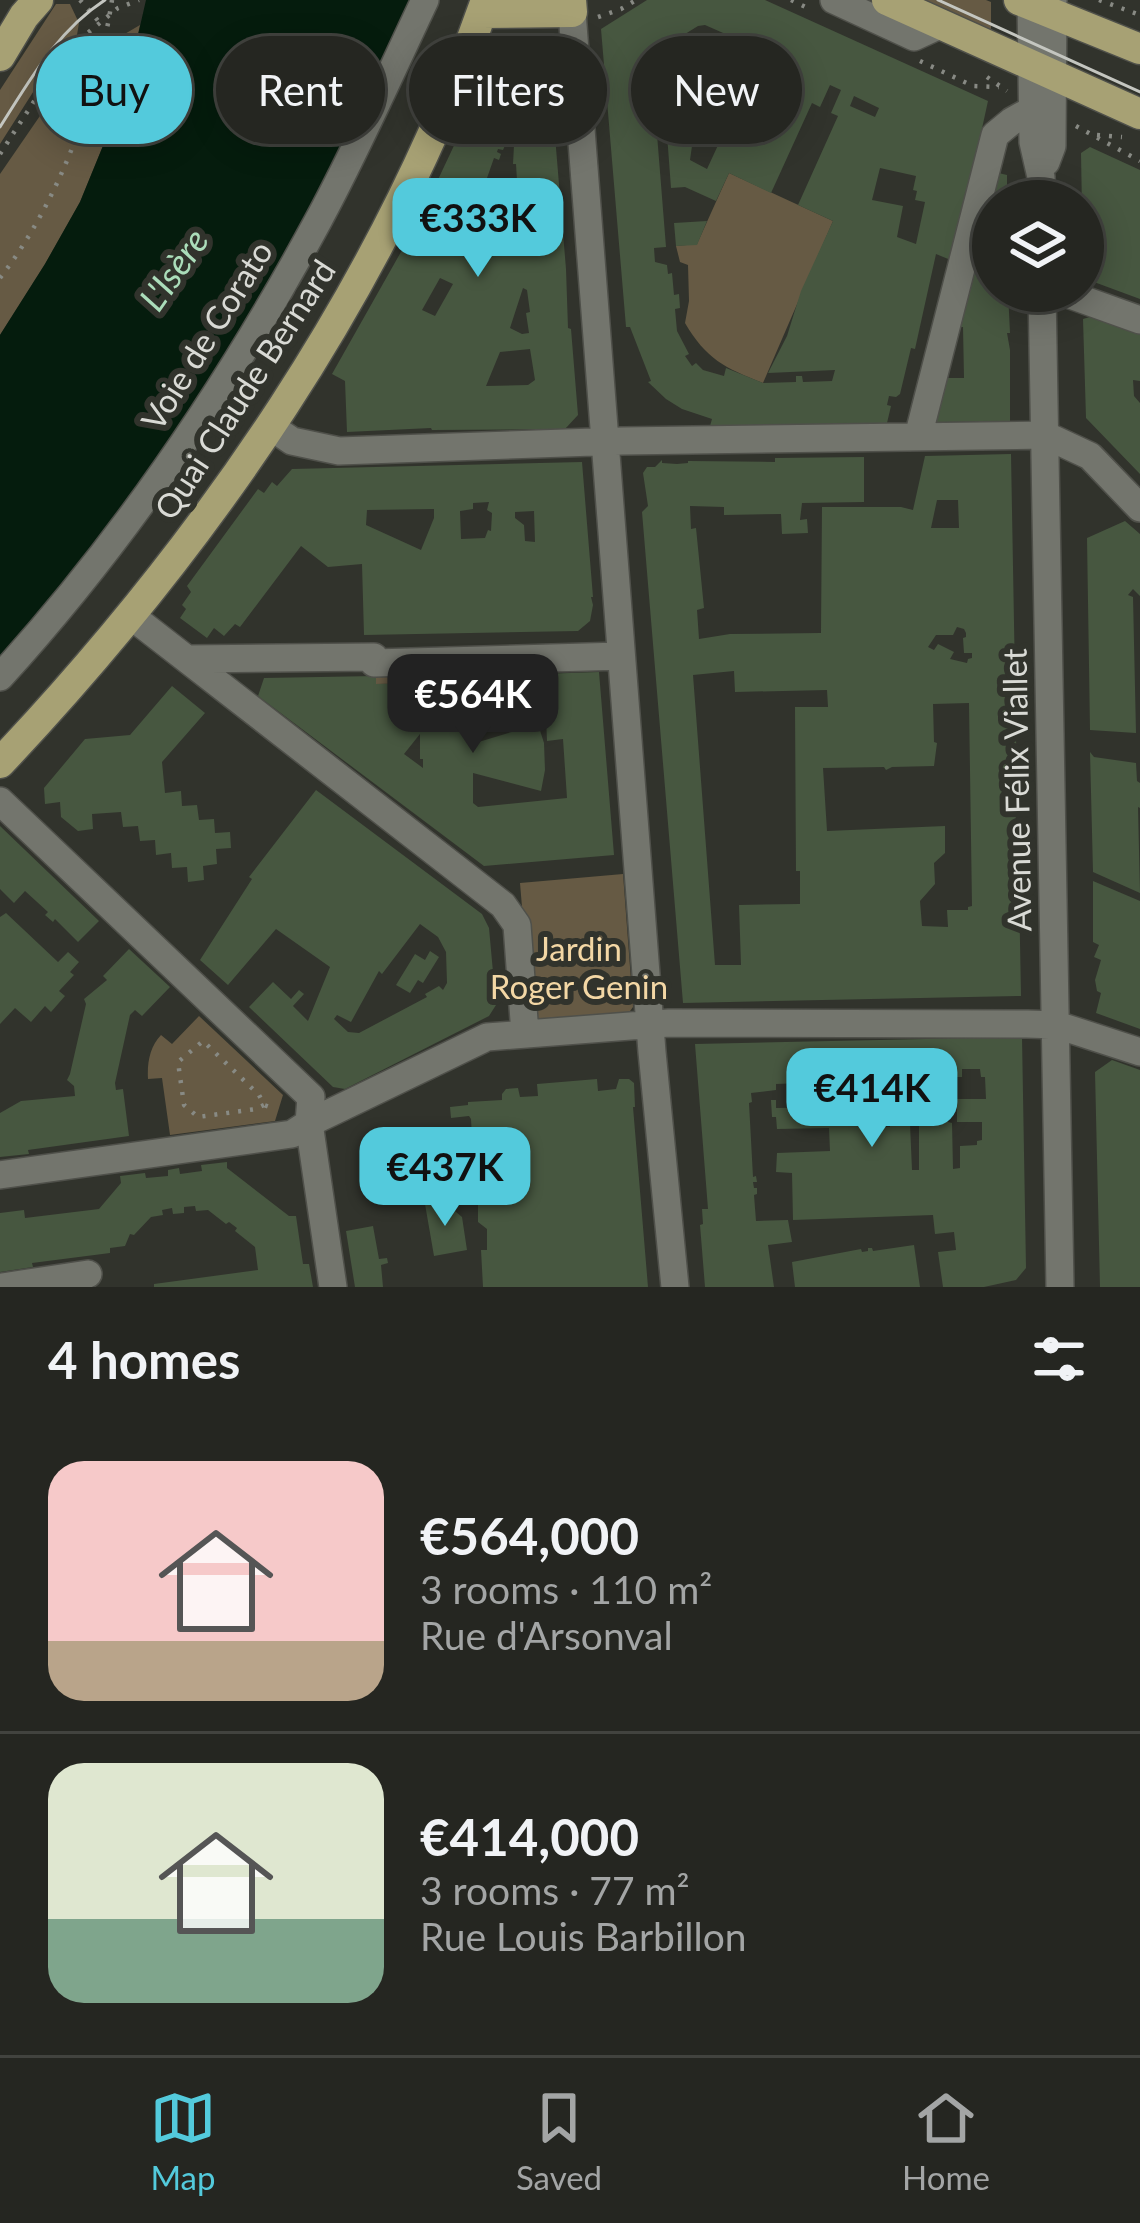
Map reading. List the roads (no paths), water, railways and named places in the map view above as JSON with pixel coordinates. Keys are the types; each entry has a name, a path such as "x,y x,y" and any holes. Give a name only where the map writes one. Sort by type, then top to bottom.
{"main road":[{"path":"886,0 1042,69 1134,126"},
{"path":"1037,4 1140,49"},
{"path":"0,56 30,6"},
{"name":"Quai Claude Bernard","path":"0,763 130,615 270,427 371,262 426,153 484,6 578,16"}],"street":[{"name":"Voie de Corato","path":"0,676 126,521 231,369 326,207 425,0"},
{"path":"833,0 914,38 940,25"},
{"path":"1037,4 1052,146 1043,180"},
{"path":"578,16 604,442 675,1287"},
{"path":"1040,180 1032,110 1042,69"},
{"path":"918,437 995,135 1032,110"},
{"path":"1104,307 1140,320"},
{"name":"Avenue Félix Viallet","path":"1042,312 1060,1287"},
{"path":"270,427 292,441 338,451 1045,436 1090,455 1140,508"},
{"path":"130,615 503,905 517,925 525,1034"},
{"path":"188,659 621,656"},
{"path":"0,801 310,1097 292,1134 0,1174"},
{"path":"297,1118 487,1037 525,1034 650,1025 1057,1025 1140,1052"},
{"path":"297,1118 333,1287"},
{"path":"2,1287 88,1274"}],"water":[{"name":"L'Isère","path":"146,0 413,0 385,60 385,36 216,36 216,144 346,144 261,300 190,414 134,495 0,664 0,335 80,202 104,144 192,144 192,36 138,36"}],"tram line":[{"path":"0,127 59,41 105,0"},
{"path":"938,0 1140,92"}],"park label":[{"name":"Jardin Roger Genin","path":"579,967"}]}
